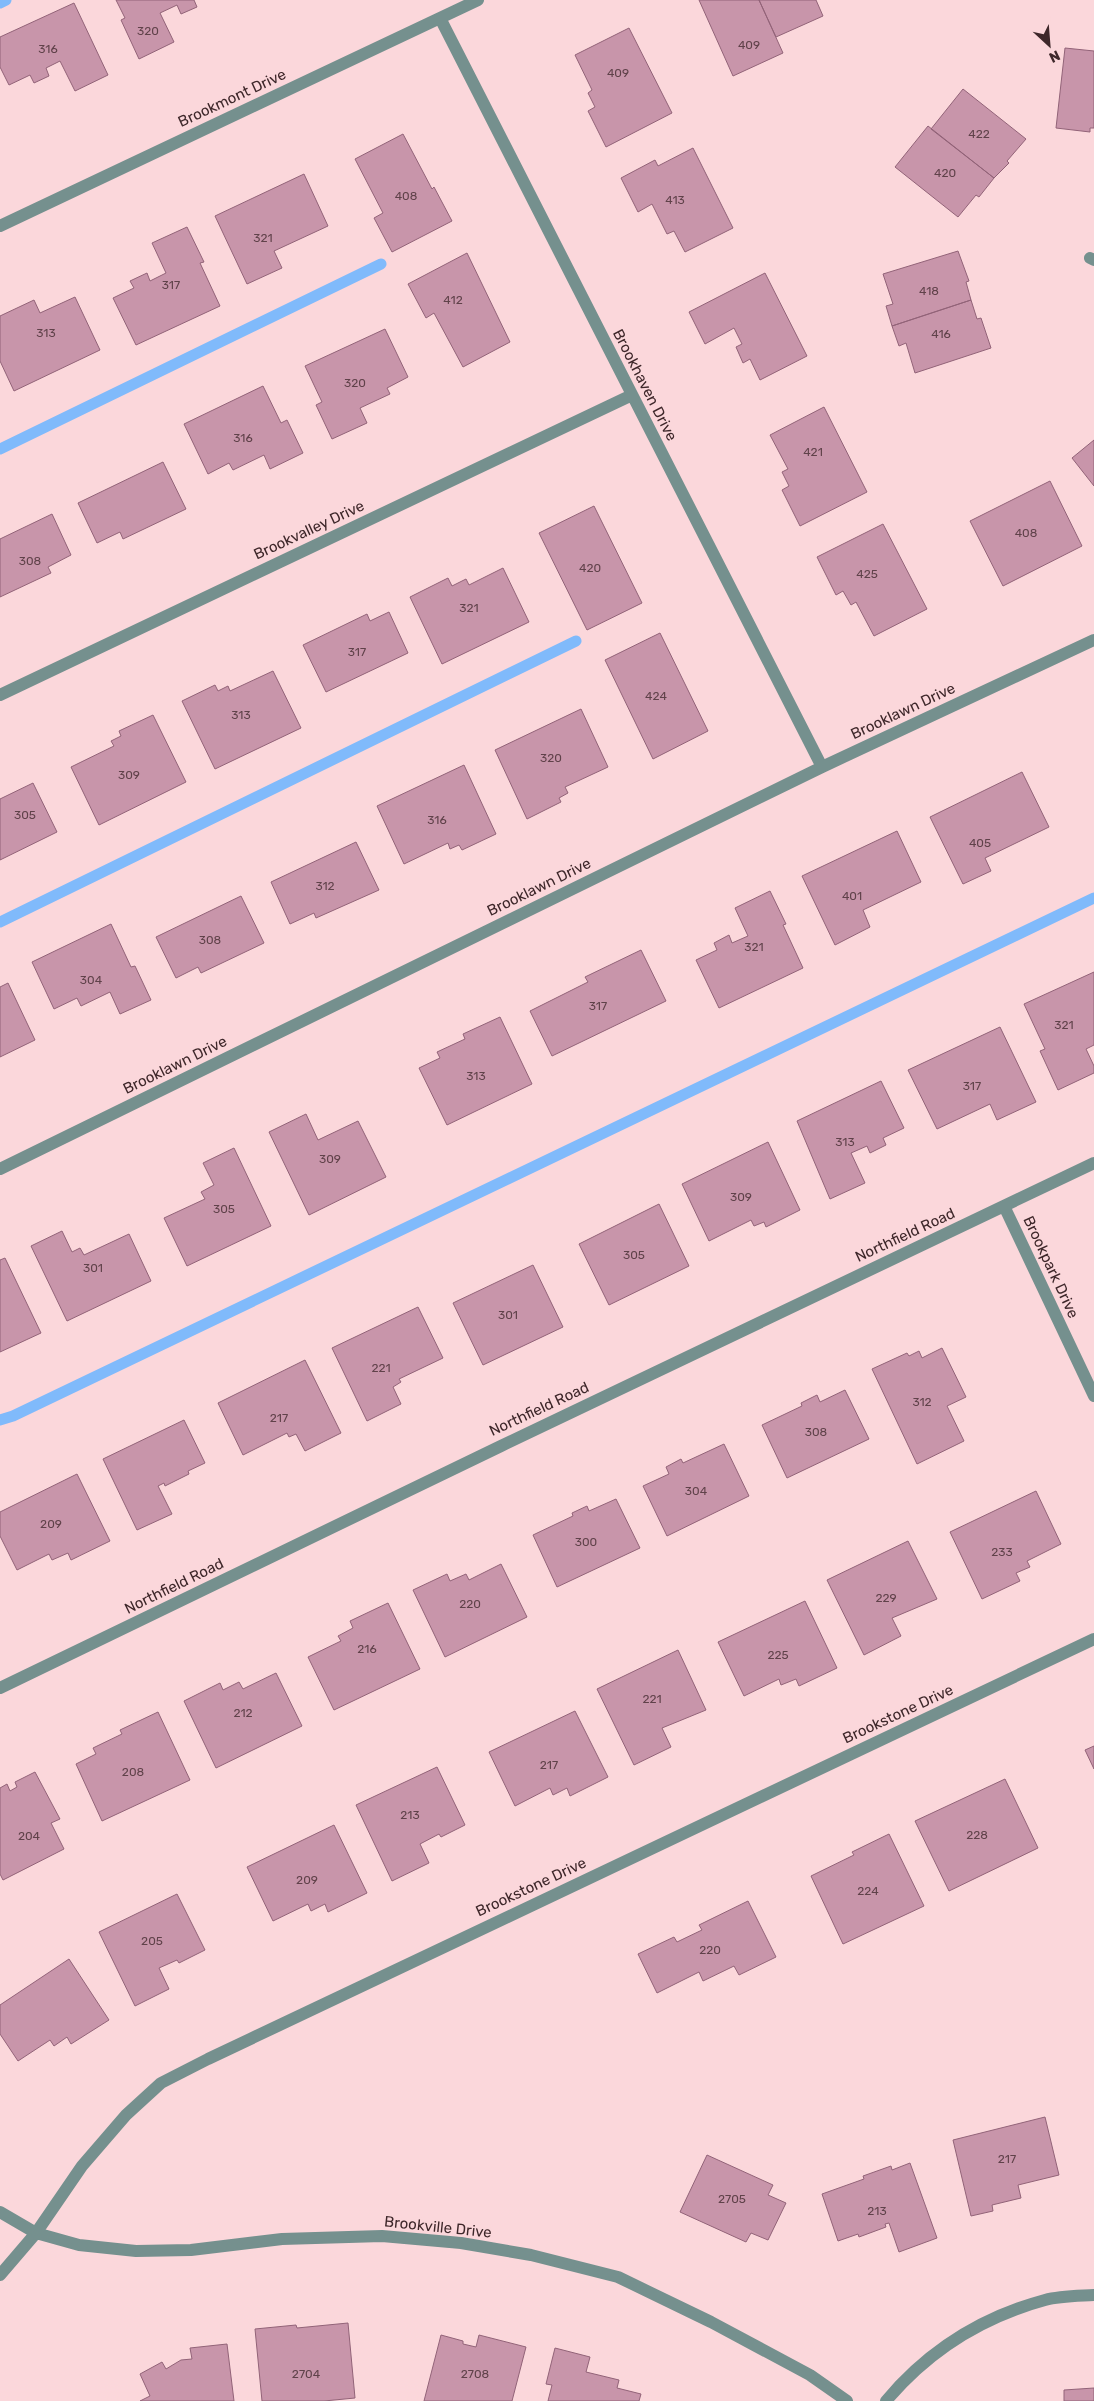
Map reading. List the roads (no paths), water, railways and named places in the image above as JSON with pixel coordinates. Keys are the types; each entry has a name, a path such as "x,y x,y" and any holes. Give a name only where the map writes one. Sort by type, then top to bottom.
{"street":[{"name":"Brookmont Drive","path":"0,226 478,0"},
{"name":"Brookhaven Drive","path":"440,18 822,767"},
{"name":"Brookvalley Drive","path":"0,695 632,395"},
{"name":"Brooklawn Drive","path":"0,1169 822,767 1094,640"},
{"name":"Northfield Road","path":"0,1688 510,1441 1094,1163"},
{"name":"Brookpark Drive","path":"1004,1206 1094,1396"},
{"name":"Brookstone Drive","path":"0,2275 36,2233 82,2166 126,2115 161,2083 1094,1639"},
{"name":"Brookville Drive","path":"0,2212 36,2233 79,2245 136,2251 191,2250 282,2239 382,2236 462,2243 531,2256 618,2278 711,2322 810,2375 847,2401"},
{"path":"886,2401 909,2374 943,2347 987,2320 1046,2299 1094,2295"}],"waterway":[{"path":"0,3 6,0"},
{"path":"0,449 381,264"},
{"path":"0,922 576,641"},
{"path":"0,1420 13,1416 1094,898"}]}
